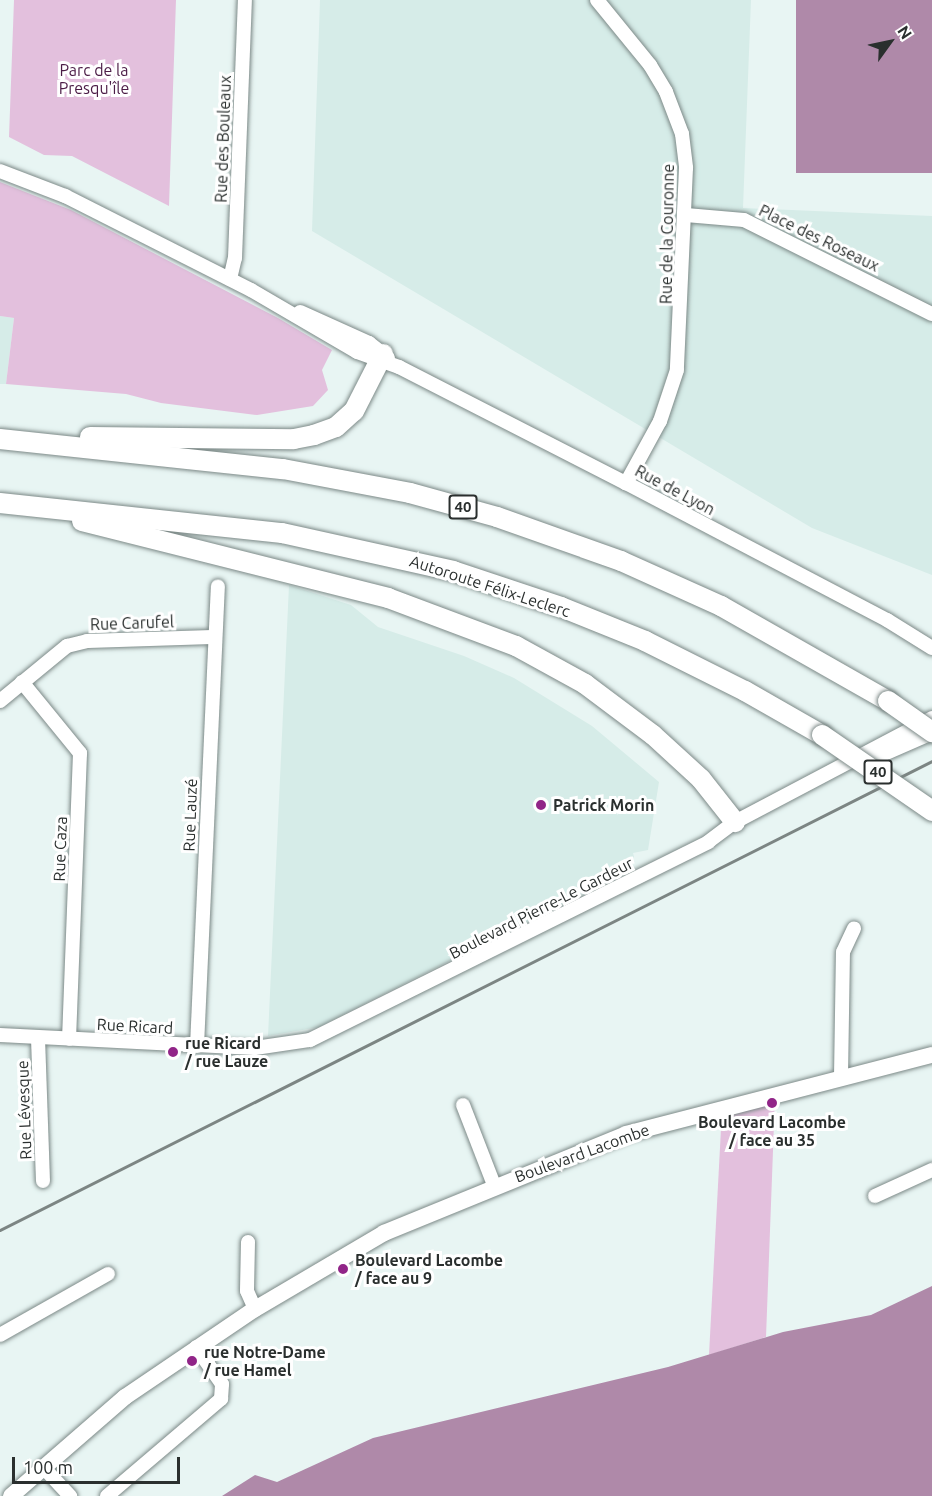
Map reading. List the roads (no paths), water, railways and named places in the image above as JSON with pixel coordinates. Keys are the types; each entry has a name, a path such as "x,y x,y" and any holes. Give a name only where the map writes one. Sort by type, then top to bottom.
{"highway":[{"path":"0,439 304,437 329,430 348,417 387,360"},
{"name":"40","path":"0,439 283,469 401,491 497,517 611,557 707,599 805,650 888,701 932,732"},
{"name":"Autoroute Félix-Leclerc","path":"0,503 292,535 453,571 571,611 645,641 715,675 822,735 932,811"},
{"path":"21,505 357,590 485,631 566,672 623,711 685,763 735,822"}],"main road":[{"name":"Boulevard Lacombe","path":"11,1496 101,1416 196,1347 255,1309 384,1233 494,1185 626,1134 932,1055"}],"street":[{"name":"Rue des Bouleaux","path":"230,279 236,237 245,0"},
{"name":"Rue de la Couronne","path":"597,0 650,65 672,105 684,147 686,215 675,381 660,421 626,483"},
{"name":"Rue de Lyon","path":"0,171 72,199 256,293 355,336 387,360 926,639 932,648"},
{"name":"Place des Roseaux","path":"686,215 724,215 758,225 932,314"},
{"name":"Rue Lauzé","path":"197,1046 213,637 218,586"},
{"name":"Rue Carufel","path":"0,701 67,646 87,641 213,637"},
{"name":"Rue Caza","path":"22,682 80,753 69,1039"},
{"name":"Boulevard Pierre-Le Gardeur","path":"821,780 932,718"},
{"name":"Boulevard Pierre-Le Gardeur","path":"268,1048 310,1040 358,1019 705,843 735,822 821,780 932,732"},
{"path":"841,1077 843,952 854,928"},
{"name":"Rue Ricard","path":"0,1035 268,1048"},
{"name":"Rue Lévesque","path":"38,1038 43,1181"},
{"path":"463,1105 494,1185"},
{"path":"874,1196 932,1170"},
{"path":"248,1242 247,1291 255,1309"},
{"path":"0,1335 108,1274"},
{"path":"108,1496 221,1399 222,1384 196,1347"},
{"path":"43,1467 70,1496"}],"railway":[{"path":"0,1230 932,761"}],"place":[{"name":"Patrick Morin","path":"541,805"},
{"name":"rue Ricard / rue Lauze","path":"173,1052"},
{"name":"Boulevard Lacombe / face au 35","path":"772,1103"},
{"name":"Boulevard Lacombe / face au 9","path":"343,1269"},
{"name":"rue Notre-Dame / rue Hamel","path":"192,1361"}],"park label":[{"name":"Parc de la Presqu'île","path":"94,79"}]}
